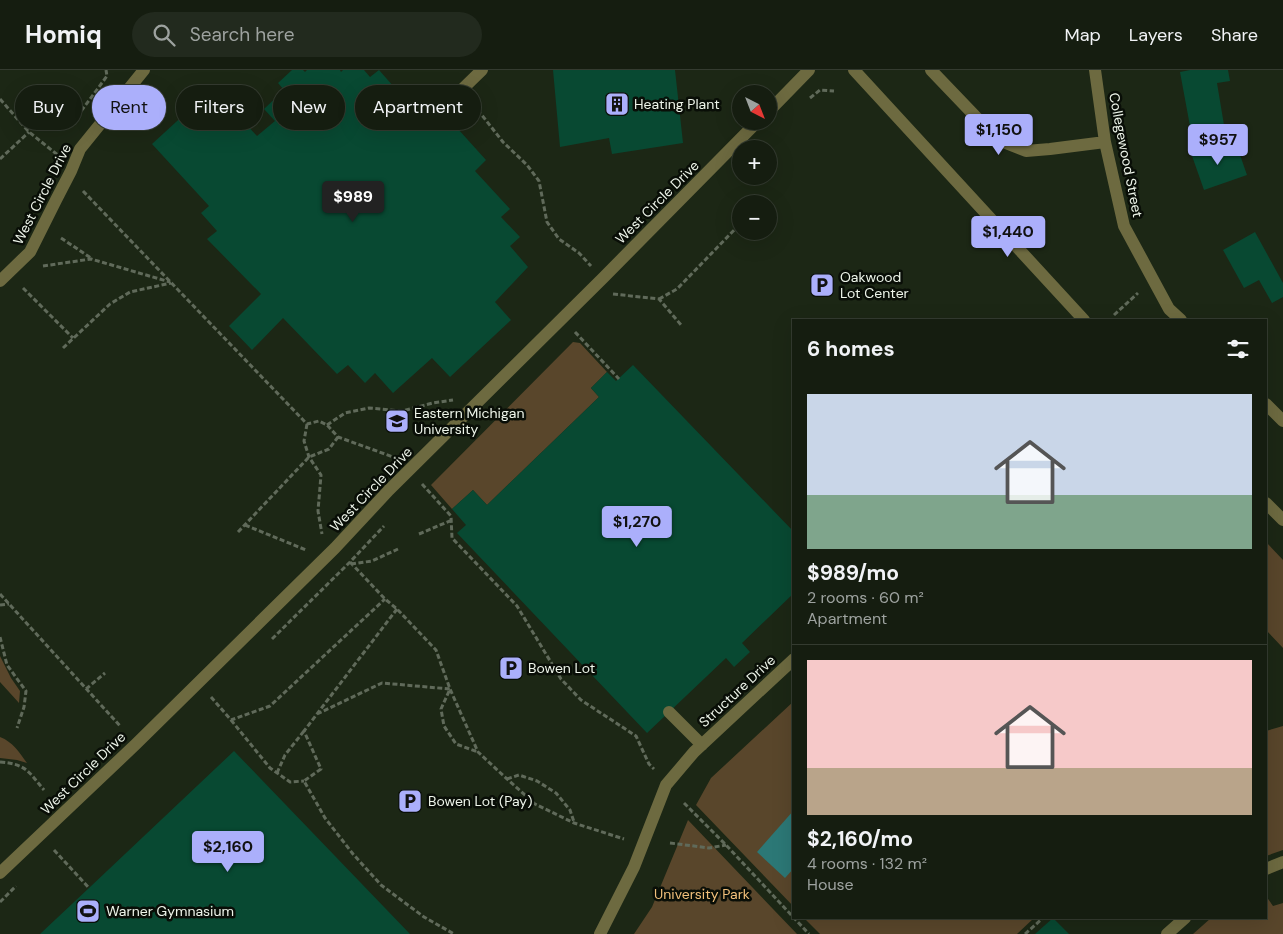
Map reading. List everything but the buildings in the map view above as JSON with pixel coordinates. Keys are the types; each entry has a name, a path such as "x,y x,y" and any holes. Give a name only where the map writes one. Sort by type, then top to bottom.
{"street":[{"name":"West Circle Drive","path":"0,281 30,252 71,172 80,149 144,70"},
{"path":"466,85 482,70"},
{"path":"778,102 809,70"},
{"path":"854,70 1083,319"},
{"path":"931,70 998,140 1026,150 1105,142"},
{"name":"Collegewood Street","path":"1095,70 1105,142 1124,226 1169,309 1180,319"},
{"name":"West Circle Drive","path":"0,873 129,750 335,548 409,470 749,130"},
{"path":"1267,405 1282,418"},
{"path":"1267,504 1283,520"},
{"name":"Structure Drive","path":"600,934 634,867 666,785 694,752 792,661"},
{"path":"669,712 702,745"},
{"path":"1267,869 1283,862"},
{"path":"1167,934 1184,919"}],"path":[{"path":"0,99 29,132 59,156"},
{"path":"481,115 503,142 527,165 539,181 547,222 560,239 579,253 592,266"},
{"path":"0,158 29,132"},
{"path":"84,191 307,424"},
{"path":"613,294 658,299 677,288 732,232"},
{"path":"61,238 91,259 171,283"},
{"path":"40,267 91,259"},
{"path":"63,348 110,304 130,292 171,283"},
{"path":"23,288 73,338"},
{"path":"1114,315 1138,293"},
{"path":"658,299 682,326"},
{"path":"575,331 619,378"},
{"path":"327,425 345,413 369,408 402,411 433,402 458,399"},
{"path":"307,424 319,421 327,425 338,437 398,459"},
{"path":"307,424 304,441 309,457 321,475 318,511 322,534 325,538"},
{"path":"238,532 309,457 329,449 338,437"},
{"path":"420,481 451,516 452,538 517,606 561,680 581,700 636,736 649,764 654,769"},
{"path":"419,534 452,520"},
{"path":"245,525 306,550"},
{"path":"352,564 372,560 398,549"},
{"path":"347,560 436,650 450,689 478,752 535,804 574,823 624,839"},
{"path":"0,594 121,727"},
{"path":"231,720 270,706 385,599"},
{"path":"0,605 9,604"},
{"path":"277,773 286,755 316,714 397,609"},
{"path":"0,637 8,665 26,691 24,707 17,728"},
{"path":"86,689 104,673"},
{"path":"316,714 382,684 450,689"},
{"path":"450,689 441,709 444,726 456,744 478,752"},
{"path":"211,697 270,768 290,782 304,781 321,768 304,731"},
{"path":"0,762 14,763 26,769 44,790"},
{"path":"506,779 520,775 537,781 556,793 570,810 574,823"},
{"path":"304,781 325,818 353,854 381,885 424,917 454,934"},
{"path":"684,803 726,845 792,917"},
{"path":"670,843 709,848 726,845"},
{"path":"54,850 89,888"},
{"path":"794,919 807,933"},
{"path":"1024,934 1042,919"}],"green space":[{"path":"573,342 580,343 607,372 591,388 599,397 487,505 473,490 452,509 431,485"},
{"path":"1267,543 1283,560 1283,648 1267,631"},
{"path":"0,656 20,691 19,703 0,682"},
{"path":"792,703 792,905 696,805 711,778"},
{"path":"1283,726 1283,850 1267,856 1267,731"},
{"path":"0,737 12,745 27,763 0,758"},
{"name":"University Park","path":"688,820 797,934 634,934 652,907"},
{"path":"1267,897 1273,906 1283,903 1283,934 1193,934 1210,919 1267,919"},
{"path":"805,919 1033,919 1017,934 820,934"}],"water":[{"path":"792,812 792,870 785,878 757,852"}],"place":[{"name":"Heating Plant","path":"617,104"},
{"name":"Oakwood Lot Center","path":"822,285"},
{"name":"Eastern Michigan University","path":"397,421"},
{"name":"Bowen Lot","path":"511,668"},
{"name":"Bowen Lot (Pay)","path":"410,801"},
{"name":"Warner Gymnasium","path":"88,911"}]}
